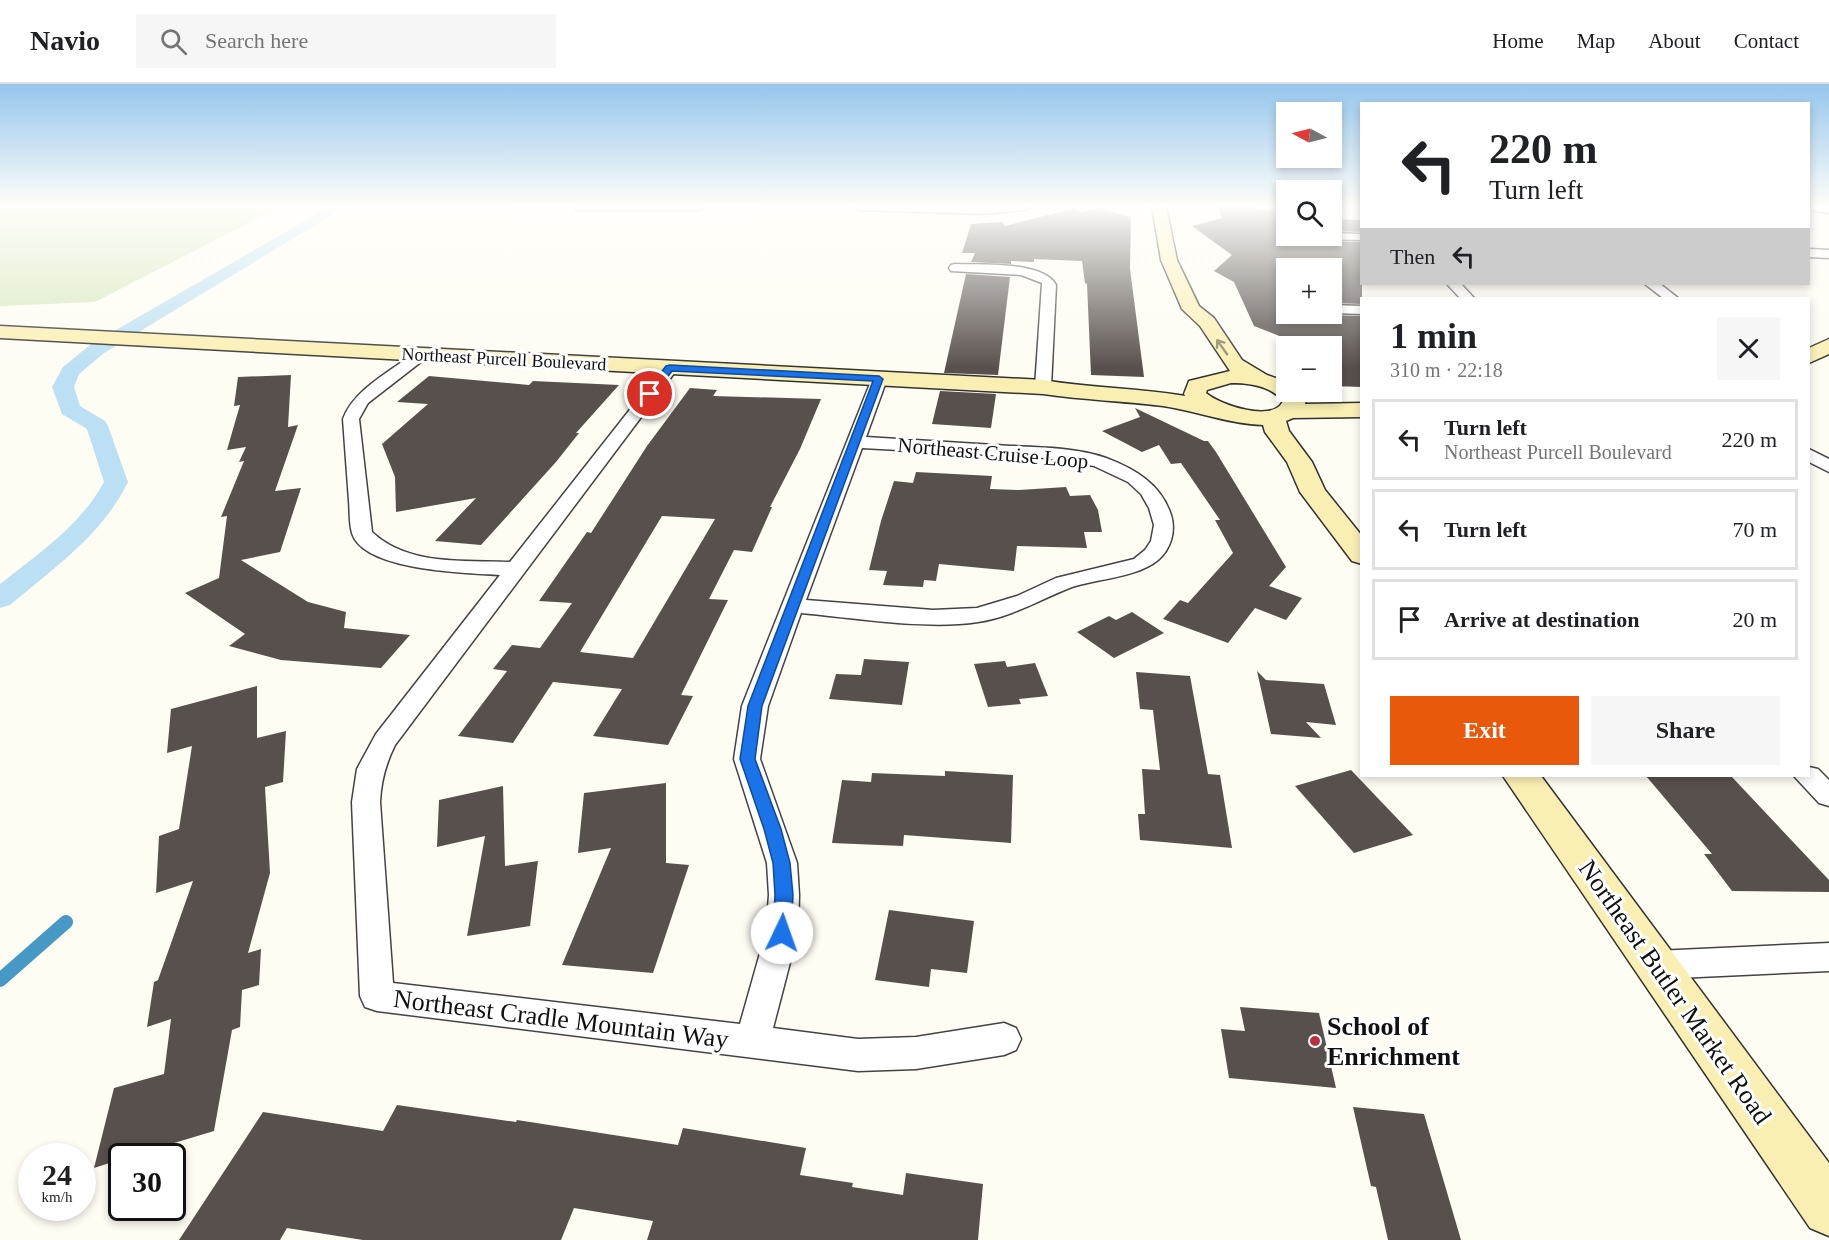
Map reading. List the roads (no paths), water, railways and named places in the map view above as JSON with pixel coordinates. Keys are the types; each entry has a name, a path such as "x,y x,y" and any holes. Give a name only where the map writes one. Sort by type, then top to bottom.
{"main road":[{"path":"1169,261 1191,309 1207,322 1234,364 1276,390"},
{"path":"1191,309 1189,324 1211,364 1195,394 1248,433 1276,465 1313,492"},
{"name":"Northeast Purcell Boulevard","path":"0,332 1043,387 1088,394 1162,399 1252,418 1278,402"},
{"path":"1810,355 1829,345"},
{"name":"Northeast Purcell Boulevard","path":"1043,387 1088,384 1159,388 1202,383 1227,377 1259,379"},
{"path":"1342,401 1360,402"},
{"path":"1285,402 1277,432 1299,462 1313,492 1360,552"},
{"path":"1298,402 1314,409 1360,410"},
{"name":"Northeast Butler Market Road","path":"1522,777 1829,1209"}],"street":[{"path":"955,268 1022,272 1033,274 1047,281 1049,285 1043,387"},
{"path":"1455,285 1466,297"},
{"path":"1653,285 1670,297"},
{"path":"1342,309 1360,310"},
{"path":"421,355 362,400 355,408 351,418 363,534 369,544 386,553 403,558 516,569"},
{"name":"Northeast Cradle Mountain Way","path":"670,368 385,740 372,762 366,783 366,802 377,996 858,1055 916,1053 1004,1039"},
{"path":"752,1042 782,933 784,895 782,863 773,829 747,759 749,736 755,706 879,379"},
{"name":"Northeast Cruise Loop","path":"792,606 933,617 978,615 1004,609 1064,584 1141,563 1153,554 1161,541 1164,525 1149,491 1135,478 1118,468 1098,461 1046,453 855,442"},
{"path":"1810,455 1829,467"},
{"path":"1809,777 1829,796"},
{"path":"1656,965 1829,957"}],"waterway":[{"path":"0,599 81,530 108,498 116,482 97,426 70,409 63,387 70,371 97,349 246,261"},
{"path":"0,980 66,922"}],"place":[{"name":"School of Enrichment","path":"1315,1041"}]}
